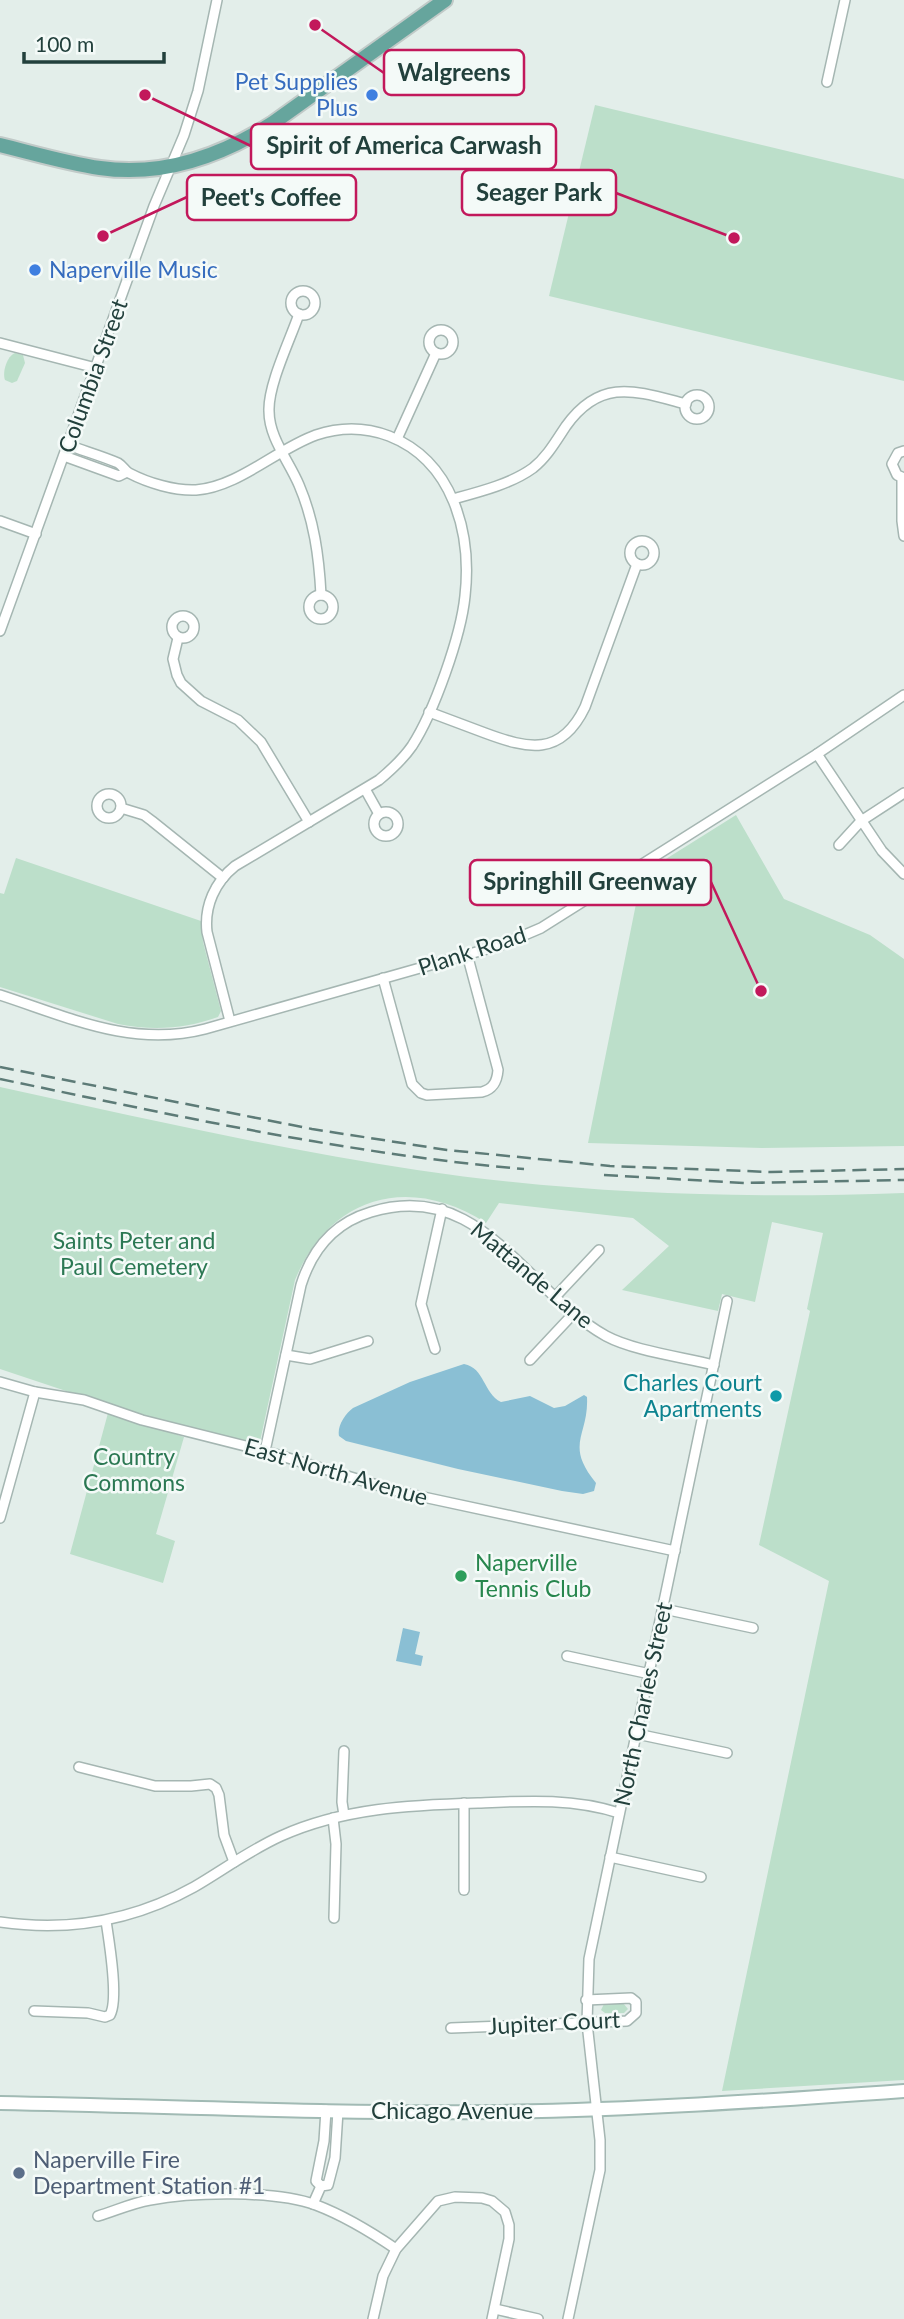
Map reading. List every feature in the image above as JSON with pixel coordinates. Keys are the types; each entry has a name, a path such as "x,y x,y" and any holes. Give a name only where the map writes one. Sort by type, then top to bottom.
{"main road":[{"path":"0,145 98,168 144,170 207,156 248,139 445,0"},
{"name":"Chicago Avenue","path":"0,2103 492,2112 744,2103 904,2091"}],"street":[{"name":"Columbia Street","path":"0,631 154,206 184,135 198,91 217,0"},
{"path":"827,82 845,0"},
{"path":"299,314 275,382 269,407 270,423 298,481 313,526 321,595"},
{"path":"0,342 96,368"},
{"path":"397,439 436,353"},
{"path":"453,499 510,480 532,468 546,455 579,410 599,396 615,391 634,391 686,404"},
{"path":"68,445 121,465 127,472 175,489 202,489 231,480 304,440 335,430 369,430 405,443 431,464 445,482 453,499 466,552 465,601 457,637 416,739 402,758 379,780 244,860 223,878 210,902 206,925 208,940 230,1021"},
{"path":"904,451 898,453 892,464 897,475 903,478 904,536"},
{"path":"64,456 118,475 127,472"},
{"path":"0,521 36,534"},
{"path":"429,712 525,747 545,745 565,735 585,708 637,564"},
{"path":"178,638 173,659 181,683 201,701 230,715 252,732 266,748 309,822"},
{"name":"Plank Road","path":"0,995 105,1029 134,1035 178,1035 509,942 541,928 817,754 904,695"},
{"path":"817,754 882,851 904,874"},
{"path":"365,789 379,814"},
{"path":"839,845 861,821 904,793"},
{"path":"121,808 144,815 223,878"},
{"path":"383,978 412,1083 416,1089 427,1095 482,1092 494,1085 498,1070 467,954"},
{"name":"Mattande Lane","path":"265,1451 305,1272 314,1254 334,1231 356,1216 380,1209 413,1205 442,1209 467,1219 597,1330 617,1341 714,1364"},
{"path":"435,1349 421,1304 442,1209"},
{"path":"556,1296 599,1250"},
{"name":"North Charles Street","path":"568,2319 600,2170 600,2140 586,2000 592,1940 727,1301"},
{"path":"530,1360 574,1313"},
{"path":"286,1355 310,1359 368,1342"},
{"name":"East North Avenue","path":"0,1382 36,1392 84,1400 142,1420 265,1451 400,1492 676,1551"},
{"path":"0,1518 36,1392"},
{"path":"664,1609 753,1628"},
{"path":"568,1656 650,1674"},
{"path":"637,1734 727,1753"},
{"path":"344,1751 344,1815"},
{"path":"79,1767 155,1786 210,1784 216,1788 219,1795 224,1835 234,1861"},
{"path":"0,1922 45,1927 81,1925 136,1913 195,1886 279,1836 332,1818 376,1809 464,1803 560,1801 619,1813"},
{"path":"464,1803 464,1890"},
{"path":"332,1818 336,1844 334,1918"},
{"path":"610,1857 701,1877"},
{"path":"34,2011 88,2013 105,2017 110,2015 114,2009 114,1993 106,1921"},
{"name":"Jupiter Court","path":"451,2028 627,2021 636,2013 636,2002 631,1998 586,2000"},
{"path":"313,2204 321,2186 328,2185 332,2172 332,2110"},
{"path":"98,2217 147,2200 258,2194 313,2204 359,2225 396,2249"},
{"path":"373,2319 383,2276 396,2249 438,2201 449,2197 476,2197 492,2201 505,2212 510,2229 492,2319"},
{"path":"495,2309 538,2319"}],"green space":[{"path":"595,105 904,179 904,381 549,296"},
{"path":"15,353 23,355 25,363 17,381 12,383 5,380 4,373 8,361"},
{"path":"736,815 784,899 870,935 904,959 904,1146 762,1148 588,1143 642,874"},
{"path":"16,858 201,921 203,942 221,1011 218,1017 181,1026 131,1026 0,987 0,893 4,894"},
{"name":"Saints Peter and Paul Cemetery","path":"0,1087 259,1142 364,1162 477,1178 660,1193 904,1193 904,2080 722,2091 829,1581 759,1545 810,1311 807,1309 823,1233 772,1222 755,1302 722,1294 718,1311 622,1290 669,1246 633,1218 499,1203 486,1223 457,1208 429,1199 401,1197 375,1201 351,1212 329,1228 310,1251 295,1280 259,1446 147,1418 0,1369"},
{"name":"Country Commons","path":"108,1413 184,1437 156,1534 175,1541 163,1583 70,1554"},
{"path":"623,2003 628,2009 624,2013 605,2013 601,2010 604,2004"}],"water":[{"path":"464,1364 476,1370 491,1393 501,1402 530,1396 554,1408 565,1406 584,1395 587,1397 580,1449 581,1459 596,1483 594,1491 583,1494 562,1491 458,1469 346,1441 339,1436 342,1420 353,1408 410,1382"},
{"path":"403,1628 420,1632 415,1654 423,1656 421,1666 396,1661"}],"railway":[{"path":"0,1067 312,1129 447,1150 610,1166 771,1172 904,1169"},
{"path":"0,1079 326,1143 392,1154 524,1169"},
{"path":"604,1175 744,1183 904,1180"}],"place":[{"name":"Walgreens","path":"315,25"},
{"name":"Spirit of America Carwash","path":"145,95"},
{"name":"Pet Supplies Plus","path":"372,95"},
{"name":"Peet's Coffee","path":"103,236"},
{"name":"Seager Park","path":"734,238"},
{"name":"Naperville Music","path":"35,270"},
{"name":"Springhill Greenway","path":"761,991"},
{"name":"Charles Court Apartments","path":"776,1396"},
{"name":"Naperville Tennis Club","path":"461,1576"},
{"name":"Naperville Fire Department Station #1","path":"19,2173"}]}
